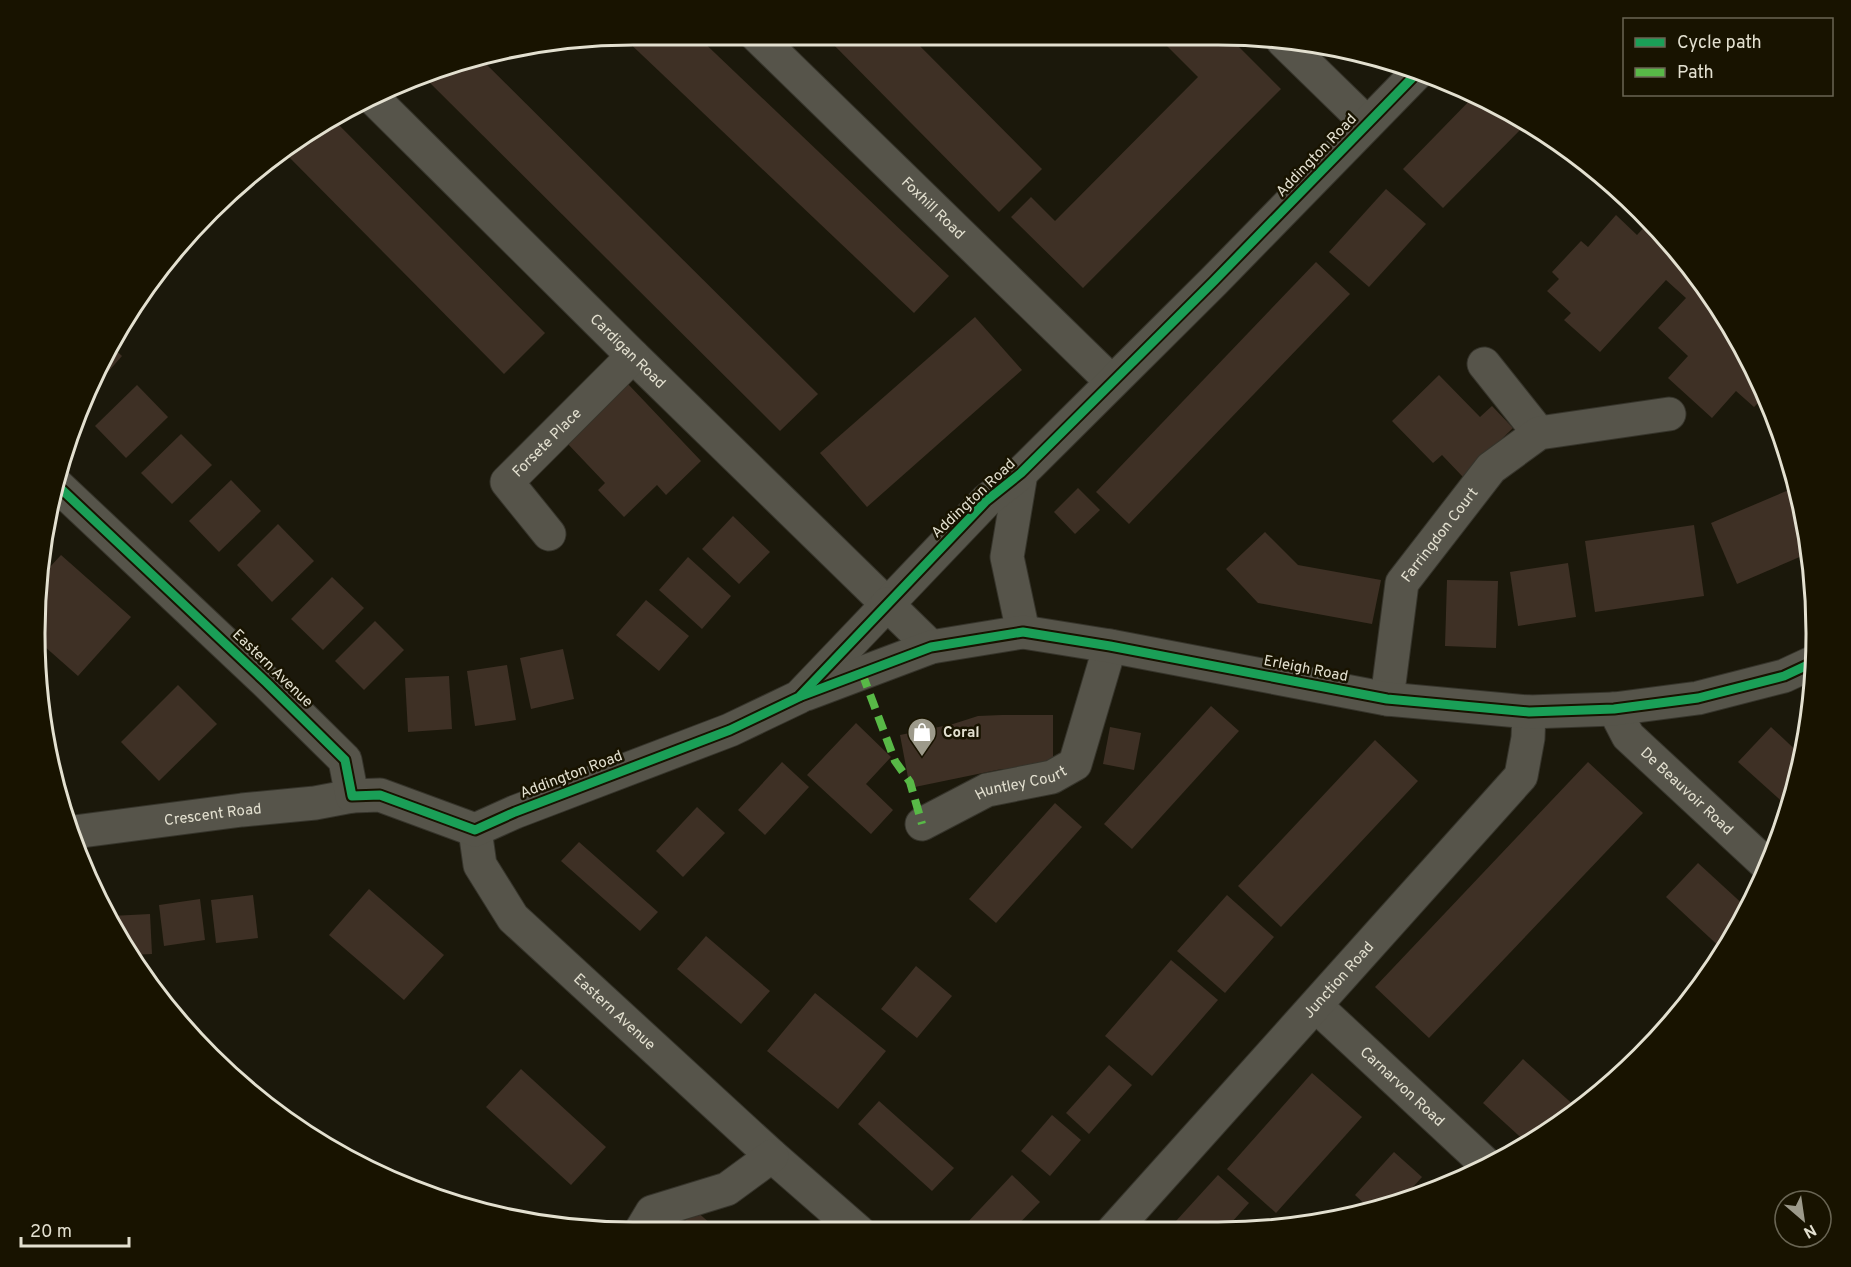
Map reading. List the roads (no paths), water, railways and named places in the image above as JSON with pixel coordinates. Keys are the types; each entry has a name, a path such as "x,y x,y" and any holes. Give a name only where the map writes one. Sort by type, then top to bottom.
{"street":[{"name":"Foxhill Road","path":"766,45 1112,382"},
{"path":"1291,50 1367,123"},
{"name":"Addington Road","path":"475,830 514,812 730,730 799,697 986,501 1021,473 1214,281 1412,78"},
{"name":"Cardigan Road","path":"378,104 931,647"},
{"name":"Forsete Place","path":"549,534 507,482 633,356"},
{"path":"1484,364 1539,433"},
{"name":"Farringdon Court","path":"1387,699 1402,583 1491,468 1539,433 1669,414"},
{"name":"Addington Road","path":"1021,473 1007,557 1023,632"},
{"name":"Eastern Avenue","path":"63,490 267,683 345,760 352,796"},
{"name":"Erleigh Road","path":"799,697 931,647 1023,632 1110,646 1387,699 1529,712 1614,709 1698,698 1784,676 1805,666"},
{"name":"Huntley Court","path":"922,824 987,790 1052,777 1075,764 1110,646"},
{"name":"De Beauvoir Road","path":"1614,709 1628,736 1761,859"},
{"name":"Junction Road","path":"1122,1222 1521,776 1528,738 1529,712"},
{"path":"352,796 380,795 475,830"},
{"name":"Crescent Road","path":"79,831 315,803 352,796"},
{"name":"Eastern Avenue","path":"475,830 480,865 513,918 847,1222"},
{"name":"Carnarvon Road","path":"1316,1006 1481,1159"},
{"path":"646,1222 652,1212 727,1189 772,1156"}],"place":[{"name":"Coral","path":"922,758"}]}
